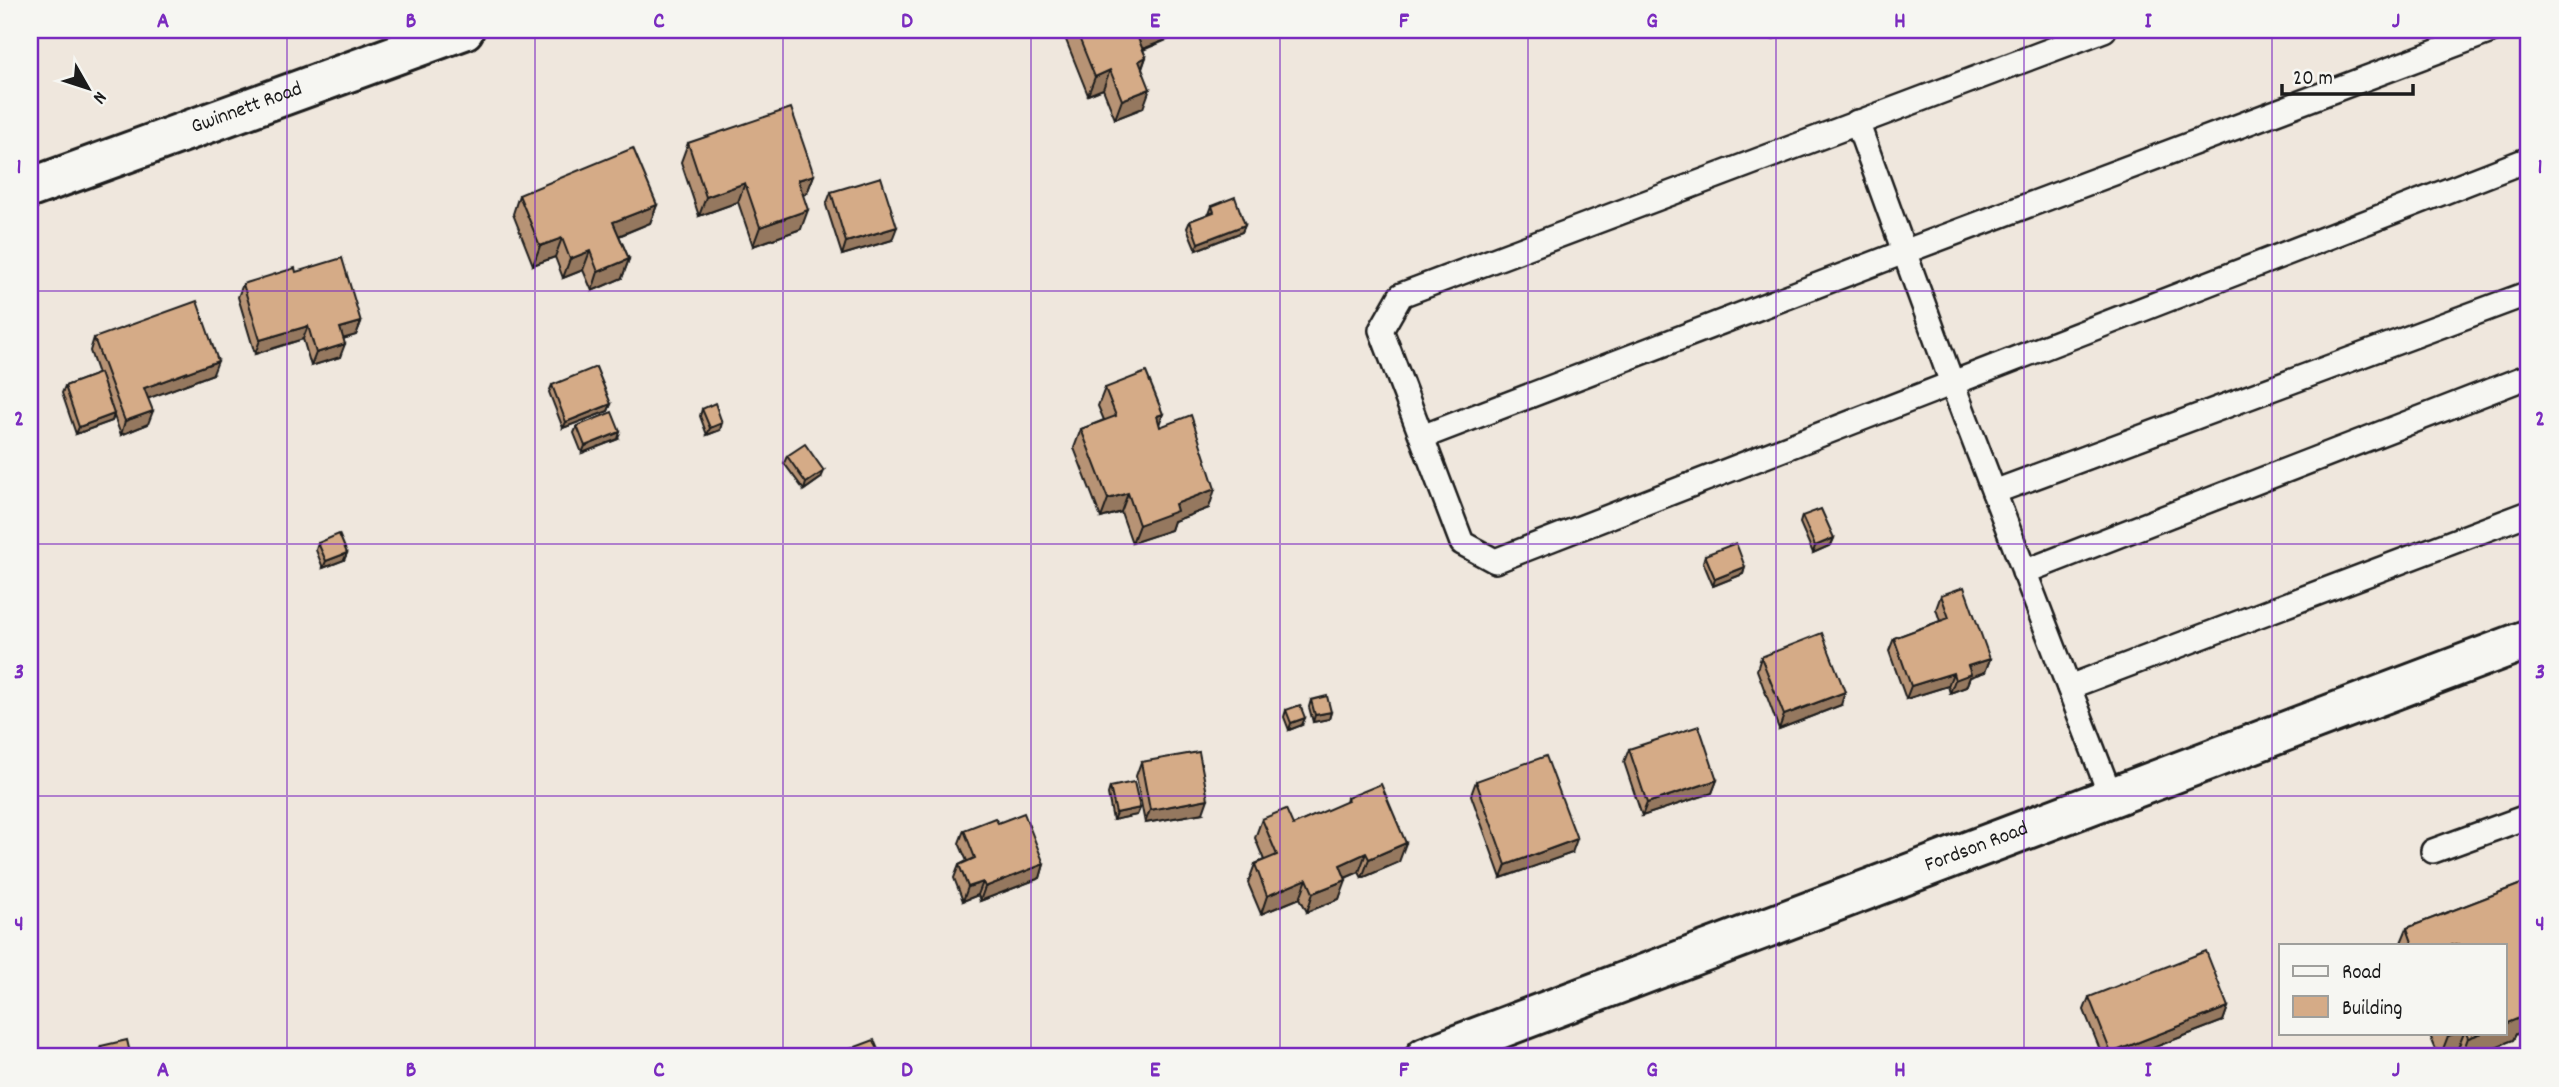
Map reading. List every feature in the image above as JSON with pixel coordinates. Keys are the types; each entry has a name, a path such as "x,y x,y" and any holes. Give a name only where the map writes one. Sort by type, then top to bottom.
{"street":[{"name":"Gwinnett Road","path":"30,188 464,30"},
{"name":"Fordson Road","path":"1425,1057 2529,639"}],"lane":[{"path":"2104,30 1401,295 1381,330 1462,543 1495,561 2529,159"},
{"path":"1422,437 1905,251 2494,30"},
{"path":"1857,122 1952,383 2111,797"},
{"path":"1994,492 2529,293"},
{"path":"2024,572 2529,376"},
{"path":"2069,688 2529,513"},
{"path":"2433,851 2529,816"}],"building":[{"path":"1076,30 1152,30 1137,36 1146,57 1139,61 1150,89 1122,100 1110,70 1095,77"},
{"path":"791,108 814,175 798,180 808,210 760,227 745,183 706,197 688,143"},
{"path":"633,148 657,205 613,222 629,259 598,272 590,251 570,259 562,238 540,246 519,195"},
{"path":"881,177 897,227 846,242 831,192"},
{"path":"1235,197 1245,225 1198,243 1190,221 1214,212 1212,206"},
{"path":"342,258 361,322 340,328 345,344 316,353 308,326 260,340 243,284 295,268 296,272"},
{"path":"197,301 218,361 144,388 153,411 125,421 94,338"},
{"path":"596,367 611,404 566,422 552,385"},
{"path":"1146,372 1163,414 1157,416 1160,427 1191,415 1215,489 1175,504 1177,511 1139,525 1128,493 1108,499 1081,429 1116,416 1105,388"},
{"path":"100,373 114,414 79,427 65,386"},
{"path":"715,403 722,423 710,428 702,409"},
{"path":"612,412 620,432 585,446 577,426"},
{"path":"805,444 824,471 806,483 787,456"},
{"path":"1821,509 1834,538 1815,546 1802,516"},
{"path":"339,534 347,553 326,561 318,543"},
{"path":"1736,543 1745,567 1715,579 1705,555"},
{"path":"1964,587 1990,659 1968,666 1971,674 1955,680 1953,673 1911,686 1894,638 1949,618 1941,595"},
{"path":"1822,633 1845,692 1784,715 1761,657"},
{"path":"1327,696 1331,712 1315,715 1311,700"},
{"path":"1300,705 1305,718 1291,723 1286,710"},
{"path":"1699,726 1717,780 1647,803 1629,749"},
{"path":"1199,752 1208,799 1150,810 1141,762"},
{"path":"1546,756 1577,839 1506,865 1476,781"},
{"path":"1134,782 1140,808 1116,813 1110,787"},
{"path":"1381,784 1406,843 1369,859 1366,853 1340,865 1346,880 1313,893 1307,879 1267,896 1255,864 1277,855 1262,819 1286,809 1293,825"},
{"path":"1024,813 1044,864 985,887 983,882 968,887 959,865 975,858 964,830 995,818 998,823"},
{"path":"2529,881 2529,1009 2520,1013 2522,1017 2506,1024 2506,944 2413,944 2407,928"},
{"path":"2206,951 2228,1007 2111,1053 2089,997"},
{"path":"127,1040 131,1057 104,1057 101,1046"},
{"path":"874,1040 881,1057 829,1057"}]}
